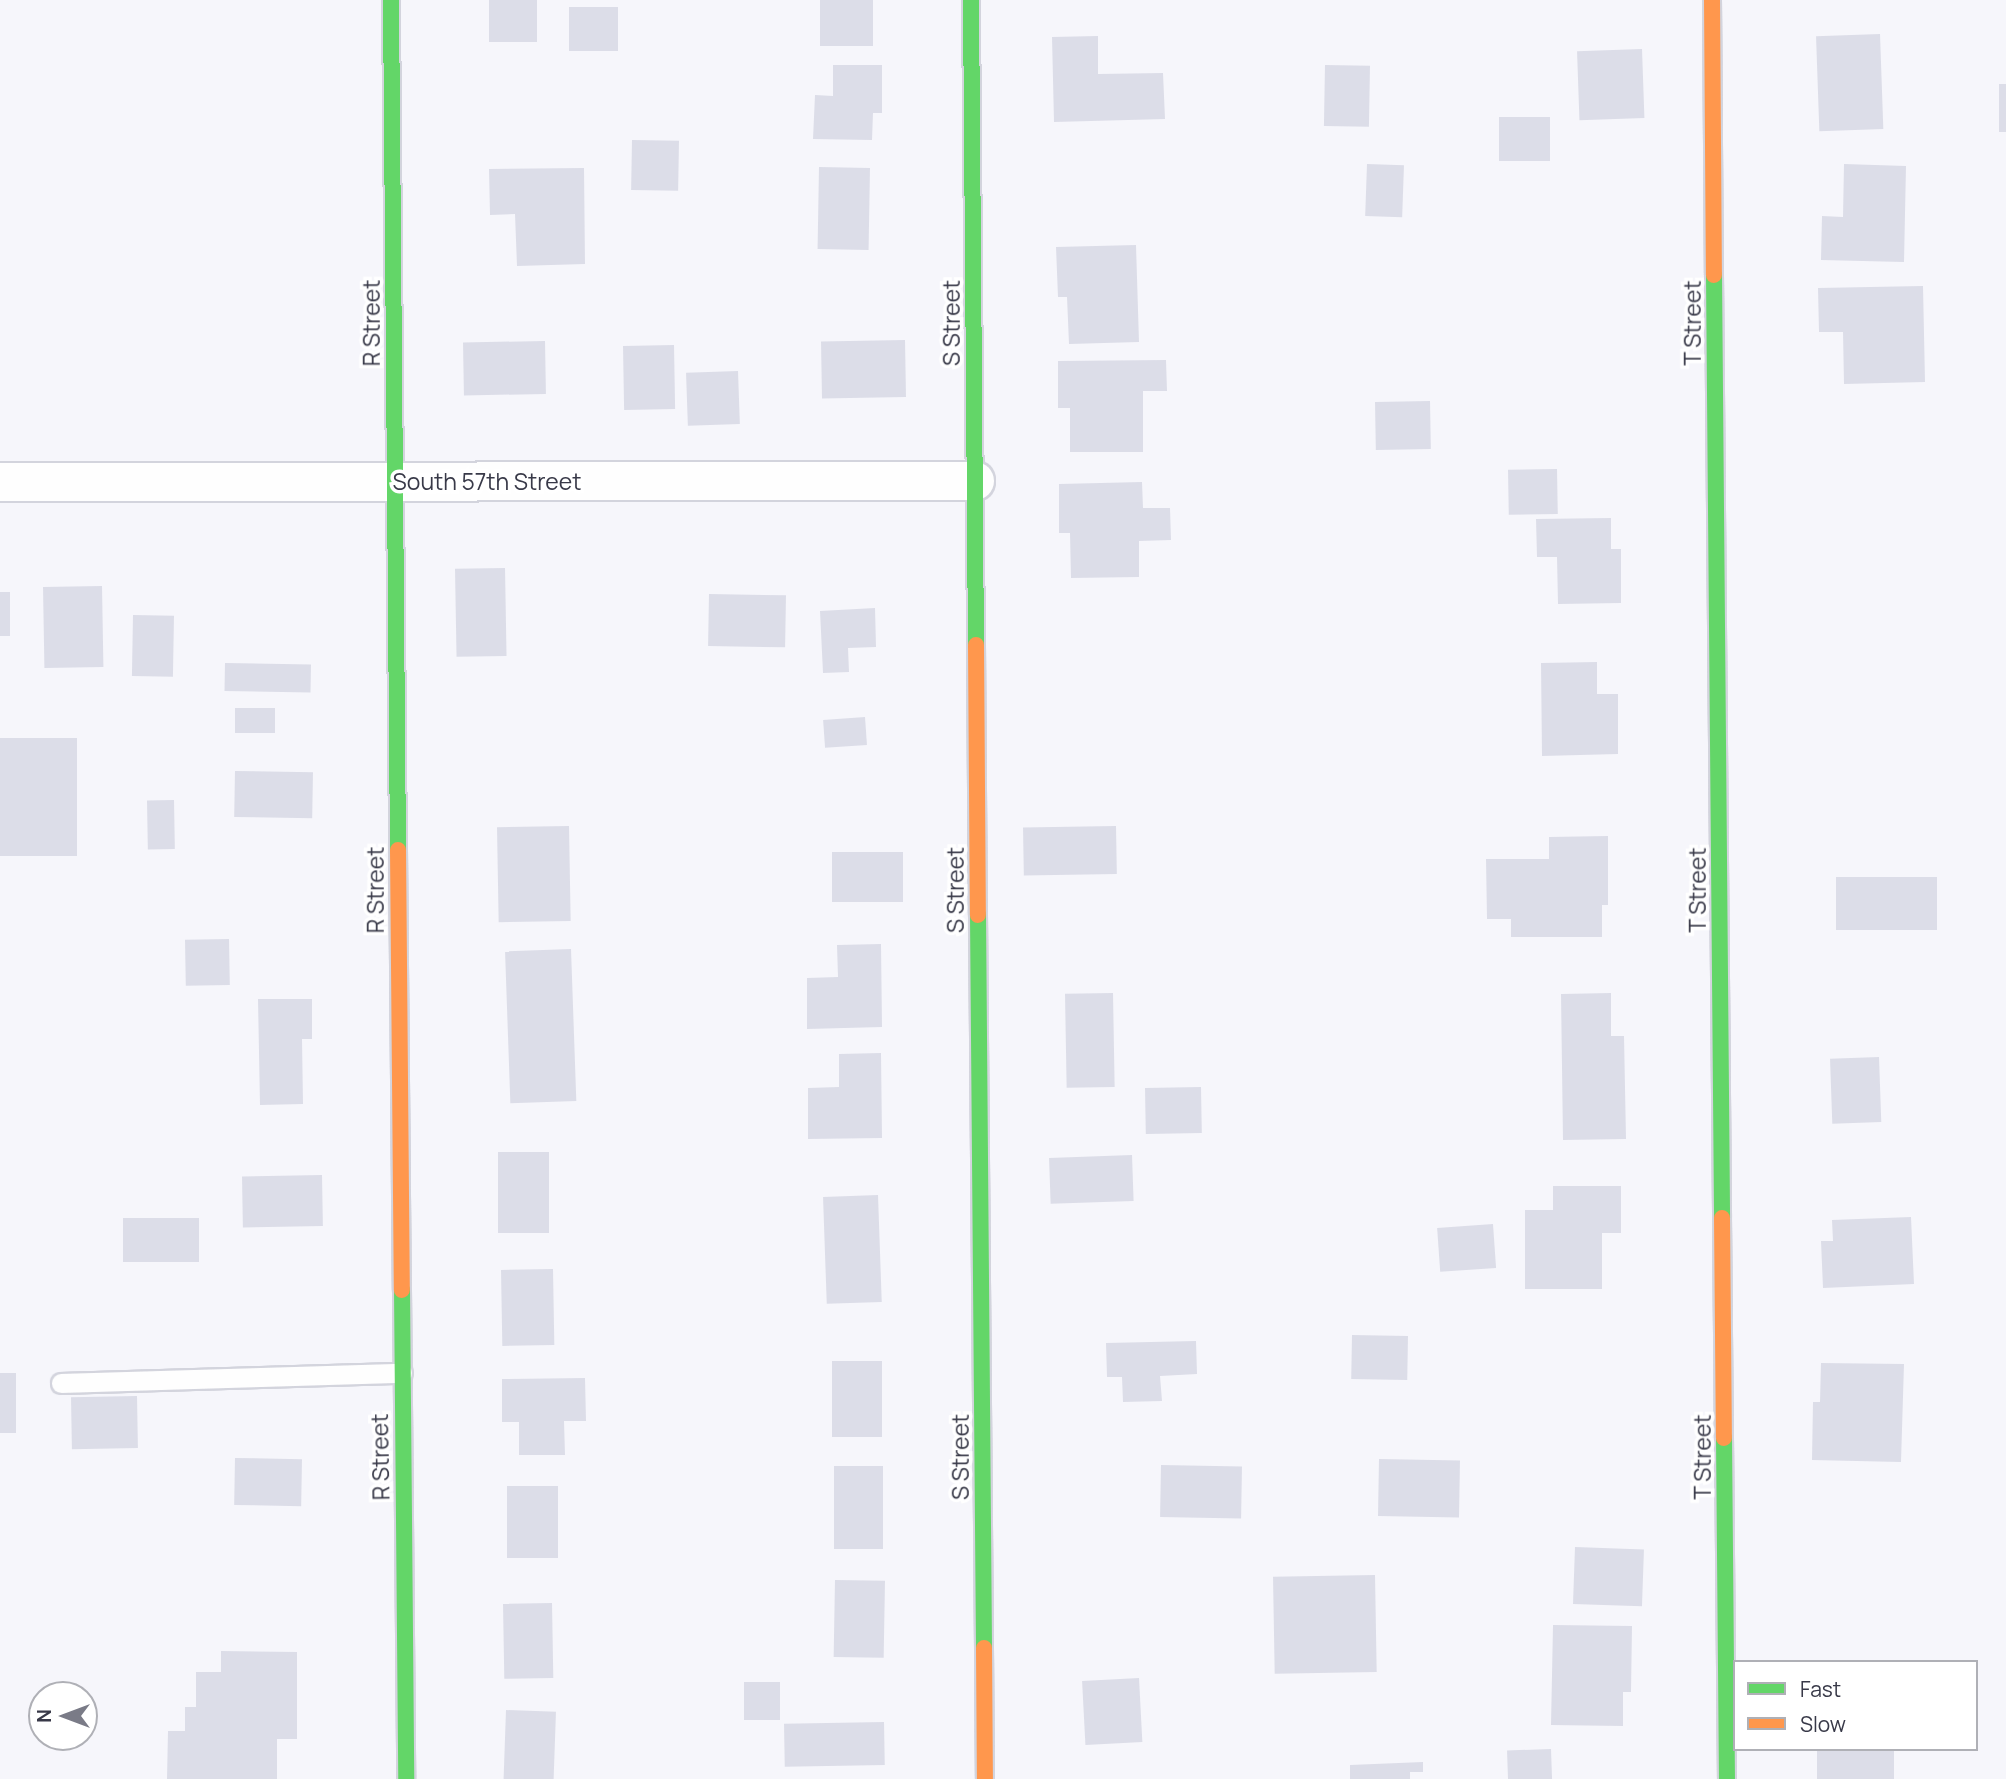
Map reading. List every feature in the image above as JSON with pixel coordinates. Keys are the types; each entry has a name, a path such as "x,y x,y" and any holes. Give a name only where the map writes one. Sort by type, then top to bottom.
{"street":[{"name":"R Street","path":"391,0 406,1779"},
{"name":"S Street","path":"971,0 985,1779"},
{"name":"T Street","path":"1712,0 1727,1779"},
{"name":"South 57th Street","path":"0,482 975,481"}],"lane":[{"path":"61,1383 402,1373"}],"building":[{"path":"489,0 537,0 537,42 489,42"},
{"path":"820,0 873,0 873,46 820,46"},
{"path":"569,7 618,7 618,51 569,51"},
{"path":"1880,34 1883,129 1819,131 1816,36"},
{"path":"1098,36 1098,74 1163,73 1165,119 1054,122 1052,37"},
{"path":"1642,49 1644,118 1579,120 1577,51"},
{"path":"833,65 882,65 882,113 873,113 872,140 813,139 815,95 833,96"},
{"path":"1325,65 1370,66 1369,127 1324,126"},
{"path":"1999,84 2006,84 2006,132 1999,132"},
{"path":"1499,117 1550,117 1550,161 1499,161"},
{"path":"632,140 679,141 678,191 631,190"},
{"path":"1367,164 1404,165 1402,217 1365,216"},
{"path":"1844,164 1906,166 1904,262 1821,260 1822,216 1843,217"},
{"path":"819,167 870,168 869,250 818,249"},
{"path":"584,168 585,264 517,266 515,214 490,215 489,169"},
{"path":"1136,245 1139,342 1069,344 1067,297 1058,297 1056,247"},
{"path":"1923,286 1925,382 1844,384 1843,332 1819,332 1818,288"},
{"path":"905,340 906,397 822,398 821,341"},
{"path":"545,341 546,394 464,395 463,342"},
{"path":"674,345 675,409 624,410 623,346"},
{"path":"1166,360 1167,391 1143,391 1143,452 1070,452 1070,408 1058,408 1058,361"},
{"path":"738,371 740,424 688,426 686,373"},
{"path":"1430,401 1431,449 1376,450 1375,402"},
{"path":"1557,469 1558,514 1509,515 1508,470"},
{"path":"1142,482 1143,508 1170,508 1171,540 1139,541 1139,577 1071,578 1070,533 1059,533 1059,484"},
{"path":"1611,518 1611,549 1621,549 1621,603 1558,604 1557,557 1537,557 1536,519"},
{"path":"505,568 507,656 457,657 455,569"},
{"path":"102,586 103,667 44,668 43,587"},
{"path":"0,592 10,592 10,636 0,636"},
{"path":"709,594 786,595 785,647 708,646"},
{"path":"875,608 876,647 848,648 849,672 823,673 820,611"},
{"path":"133,615 174,616 173,677 132,676"},
{"path":"1597,662 1597,694 1618,694 1618,754 1542,756 1541,663"},
{"path":"225,663 311,665 310,692 225,691"},
{"path":"235,708 275,708 275,733 235,733"},
{"path":"865,717 867,745 825,748 823,720"},
{"path":"0,738 77,738 77,856 0,856"},
{"path":"235,771 313,772 312,818 234,817"},
{"path":"147,800 174,800 175,849 148,849"},
{"path":"569,826 571,921 499,922 497,827"},
{"path":"1116,826 1117,874 1024,876 1023,828"},
{"path":"1608,836 1608,905 1602,905 1602,937 1511,937 1511,919 1487,919 1486,859 1549,859 1549,837"},
{"path":"832,852 903,852 903,902 832,902"},
{"path":"1836,877 1937,877 1937,930 1836,930"},
{"path":"229,939 230,985 186,986 185,940"},
{"path":"881,944 882,1027 807,1029 807,978 838,977 837,945"},
{"path":"571,949 576,1101 510,1103 505,951"},
{"path":"1113,993 1115,1087 1067,1088 1065,994"},
{"path":"1611,993 1611,1036 1624,1036 1626,1139 1563,1140 1561,994"},
{"path":"258,999 312,999 312,1039 302,1039 303,1104 260,1105"},
{"path":"881,1053 882,1138 808,1139 808,1088 839,1087 839,1054"},
{"path":"1879,1057 1881,1122 1832,1124 1830,1059"},
{"path":"1201,1087 1202,1133 1146,1134 1145,1088"},
{"path":"498,1152 549,1152 549,1233 498,1233"},
{"path":"1132,1155 1134,1201 1051,1204 1049,1158"},
{"path":"322,1175 323,1226 243,1227 242,1176"},
{"path":"1553,1186 1621,1186 1621,1233 1602,1233 1602,1289 1525,1289 1525,1210 1553,1210"},
{"path":"878,1195 882,1302 827,1304 823,1197"},
{"path":"1911,1217 1914,1284 1823,1288 1821,1241 1833,1241 1832,1220"},
{"path":"123,1218 199,1218 199,1262 123,1262"},
{"path":"1493,1224 1496,1268 1440,1272 1437,1228"},
{"path":"553,1269 554,1345 502,1346 501,1270"},
{"path":"1352,1335 1408,1336 1407,1380 1351,1379"},
{"path":"1196,1341 1197,1374 1160,1376 1162,1401 1123,1402 1122,1377 1107,1377 1106,1343"},
{"path":"832,1361 882,1361 882,1437 832,1437"},
{"path":"1821,1363 1904,1364 1901,1462 1812,1460 1813,1402 1820,1402"},
{"path":"0,1373 16,1373 16,1433 0,1433"},
{"path":"585,1378 586,1421 564,1421 565,1455 519,1455 519,1422 502,1422 502,1379"},
{"path":"137,1396 138,1448 72,1449 71,1397"},
{"path":"235,1458 302,1459 301,1506 234,1505"},
{"path":"1379,1459 1460,1460 1459,1517 1378,1516"},
{"path":"1161,1465 1242,1466 1241,1518 1160,1517"},
{"path":"834,1466 883,1466 883,1549 834,1549"},
{"path":"507,1486 558,1486 558,1558 507,1558"},
{"path":"1575,1547 1644,1549 1642,1606 1573,1604"},
{"path":"1375,1575 1377,1672 1275,1674 1273,1577"},
{"path":"835,1580 885,1581 884,1658 834,1657"},
{"path":"552,1603 553,1678 504,1679 503,1604"},
{"path":"1553,1625 1632,1626 1631,1692 1623,1692 1623,1726 1551,1725"},
{"path":"221,1651 297,1652 297,1739 277,1739 277,1779 167,1779 168,1731 185,1731 185,1707 196,1707 196,1672 221,1672"},
{"path":"1139,1678 1142,1742 1085,1745 1082,1681"},
{"path":"744,1682 780,1682 780,1720 744,1720"},
{"path":"506,1710 556,1712 554,1779 504,1779"},
{"path":"884,1722 885,1765 785,1767 784,1724"},
{"path":"1551,1749 1552,1779 1508,1779 1507,1751"},
{"path":"1817,1751 1894,1751 1894,1779 1817,1779"},
{"path":"1423,1762 1423,1772 1410,1772 1410,1779 1350,1779 1350,1765"}],"traffic: fast":[{"path":"391,0 398,850"},
{"path":"971,0 976,645"},
{"path":"1714,275 1722,1218"},
{"path":"978,915 984,1648"},
{"path":"402,1290 406,1779"},
{"path":"1724,1438 1727,1779"}],"traffic: slow":[{"path":"1712,0 1714,275"},
{"path":"976,645 978,915"},
{"path":"398,850 402,1290"},
{"path":"1722,1218 1724,1438"},
{"path":"984,1648 985,1779"}]}
